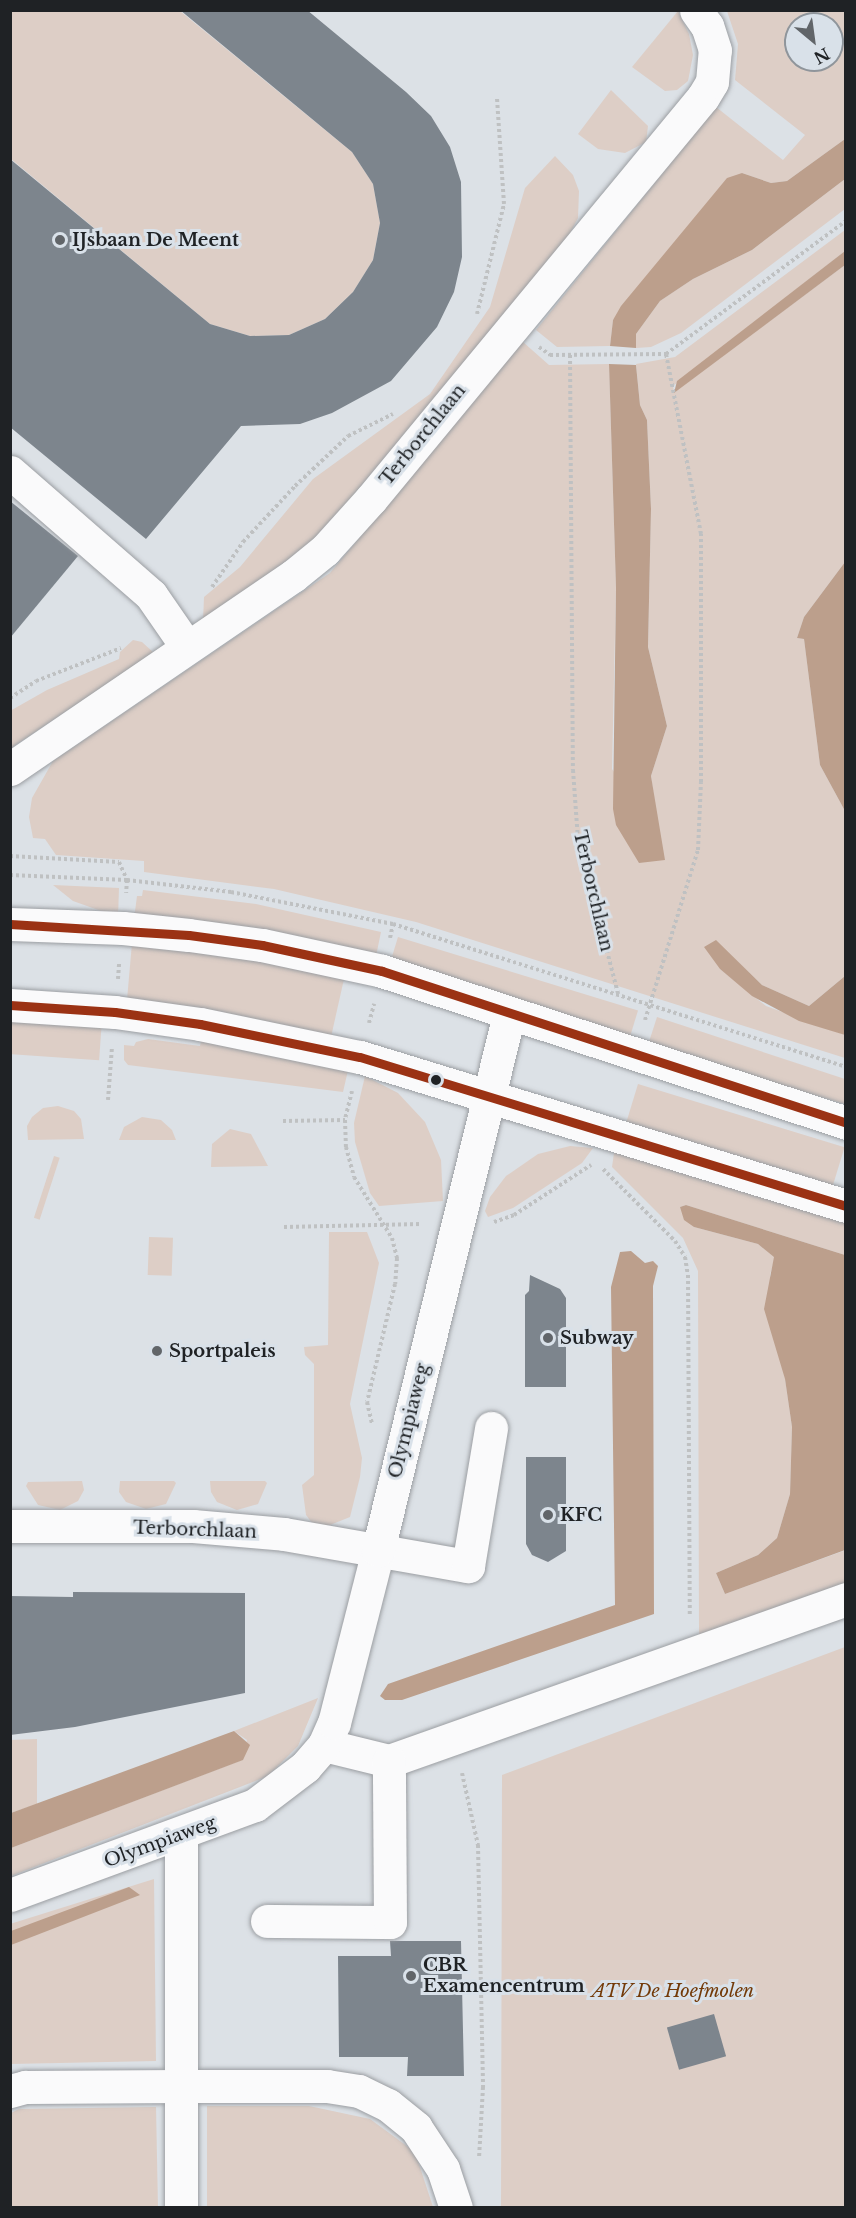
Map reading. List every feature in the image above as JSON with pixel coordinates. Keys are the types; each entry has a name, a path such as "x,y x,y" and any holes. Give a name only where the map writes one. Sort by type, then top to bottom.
{"street":[{"name":"Terborchlaan","path":"10,769 178,634 293,576 325,550 703,97 714,75 715,50 707,26 696,10"},
{"path":"10,472 151,595 178,634"},
{"path":"10,924 123,928 262,945 382,971 846,1123"},
{"path":"10,1005 115,1012 268,1036 360,1057 846,1206"},
{"path":"489,1095 509,1014"},
{"name":"Olympiaweg","path":"10,1895 228,1817 274,1793 305,1767 324,1745 333,1723 378,1550 489,1095"},
{"name":"Terborchlaan","path":"10,1526 193,1526 284,1534 468,1566 491,1428"},
{"path":"324,1745 390,1761 846,1599"},
{"path":"267,1921 390,1922 390,1761"},
{"path":"181,1834 181,2208"},
{"path":"10,2091 25,2087 180,2086 327,2086 359,2091 388,2105 416,2128 443,2169 456,2208"}],"path":[{"path":"476,316 504,204 497,98"},
{"path":"511,327 550,355 652,356 666,354 846,221"},
{"path":"650,1005 698,850 701,782 701,534 666,354"},
{"name":"Terborchlaan","path":"570,355 573,770 578,840 618,994"},
{"path":"10,698 36,681 115,651 178,634 243,542 348,436 402,407"},
{"path":"10,874 127,880 335,911 393,924 846,1067"},
{"path":"282,1121 345,1120 346,1147 354,1177 385,1228 397,1257 395,1284 368,1402 373,1432 395,1479"},
{"path":"284,1227 385,1228 457,1220 501,1221 599,1160 606,1175 675,1241 685,1257 688,1275 690,1654"},
{"path":"454,1737 478,1845 483,2087 478,2164"}],"green space":[{"path":"10,11 180,11 352,152 373,184 380,223 373,260 353,292 325,319 289,335 250,336 210,324 11,159"},
{"path":"678,11 689,34 693,55 688,81 677,90 665,91 632,67"},
{"path":"727,11 845,11 845,139 787,181 771,183 742,173 613,320 610,346 557,347 536,330 716,107 783,160 805,135 735,80 738,44"},
{"path":"611,90 648,126 646,142 625,153 598,149 578,134"},
{"path":"555,156 573,175 579,191 578,218 568,237 317,539 203,621 204,597 240,567 313,479 430,394 490,307 525,188"},
{"path":"845,179 845,209 681,333 651,347 636,348 636,334 660,301 693,279 752,250"},
{"path":"845,230 845,251 673,386 674,392 845,265 845,562 804,617 797,638 804,639 820,765 845,811 845,976 809,1006 762,985 716,941 720,969 766,1006 845,1035 845,1058 416,922 274,889 144,872 144,861 56,855 45,839 33,838 29,817 32,798 53,761 330,573 523,342 549,365 609,364 616,588 612,769 660,840 651,776 667,726 648,647 651,509 647,420 640,405 636,364 675,357"},
{"path":"133,640 142,642 154,653 11,748 10,711 47,690 119,659 120,652"},
{"path":"53,885 119,888 118,917 73,901"},
{"path":"143,890 256,904 381,932 375,961 134,919 137,896 142,896"},
{"path":"398,937 638,1010 630,1038 390,965"},
{"path":"132,943 238,956 344,979 331,1037 127,1000"},
{"path":"11,1016 102,1022 99,1060 10,1054"},
{"path":"657,1017 845,1079 845,1104 648,1045"},
{"path":"202,1036 349,1066 343,1092 128,1065 124,1060 124,1045 134,1046 136,1042 148,1039 200,1046"},
{"path":"365,1076 398,1093 425,1122 441,1160 443,1201 379,1206 370,1193 355,1142 354,1123"},
{"path":"638,1084 845,1147 832,1187 626,1124"},
{"path":"58,1106 74,1111 81,1119 84,1139 28,1140 27,1126 32,1117 43,1108"},
{"path":"142,1117 161,1120 172,1130 176,1140 119,1140 124,1127"},
{"path":"230,1129 251,1134 268,1166 211,1167 212,1144"},
{"path":"570,1146 593,1148 582,1163 513,1208 488,1217 485,1211 490,1197 506,1176 538,1154"},
{"path":"615,1146 845,1217 845,1255 686,1205 680,1207 694,1227 758,1244 775,1257 770,1275 792,1427 790,1494 777,1538 758,1555 716,1573 725,1594 846,1550 845,1584 699,1637 698,1271 683,1238 612,1167"},
{"path":"54,1156 60,1158 40,1220 34,1218"},
{"path":"329,1232 367,1232 379,1263 350,1404 362,1458 360,1477 350,1517 325,1527 312,1523 306,1515 302,1485 314,1475 314,1364 305,1355 304,1347 328,1345"},
{"path":"149,1237 173,1238 172,1276 148,1275"},
{"path":"82,1481 84,1490 78,1501 60,1510 38,1505 26,1486 28,1482"},
{"path":"120,1481 174,1481 176,1483 166,1504 146,1509 126,1502 119,1492"},
{"path":"210,1481 265,1481 267,1483 258,1504 237,1510 217,1502 211,1492"},
{"name":"ATV De Hoefmolen","path":"845,1647 845,2207 501,2208 502,1775"},
{"path":"318,1698 298,1746 268,1776 11,1876 11,1848 242,1760 247,1740 234,1731"},
{"path":"37,1739 37,1804 11,1813 10,1740"},
{"path":"154,1879 156,2061 11,2064 10,1924"},
{"path":"207,2106 309,2106 370,2119 415,2152 433,2207 207,2207"},
{"path":"156,2107 158,2207 11,2207 11,2113 19,2109"}],"shaded area":[{"path":"845,139 845,179 752,250 693,279 660,301 636,334 636,348 610,346 613,320 621,306 727,178 742,173 771,183 787,181"},
{"path":"845,251 845,265 674,393 677,381"},
{"path":"609,364 636,365 640,405 647,420 651,509 648,647 667,726 651,776 665,860 639,863 616,825 613,809 616,588"},
{"path":"845,562 845,811 820,765 804,639 797,638 804,617"},
{"path":"716,940 762,985 809,1006 845,976 845,1035 799,1021 752,996 720,969 704,947"},
{"path":"686,1205 845,1255 845,1550 725,1594 716,1573 758,1555 777,1538 790,1494 792,1427 785,1379 764,1309 774,1257 758,1244 694,1227 684,1220 680,1207"},
{"path":"631,1251 645,1263 653,1261 658,1266 653,1286 654,1614 402,1700 385,1700 380,1696 388,1684 615,1605 611,1287 620,1252"},
{"path":"234,1731 250,1745 243,1760 11,1848 11,1813"},
{"path":"129,1887 140,1895 11,1945 11,1931"}],"building":[{"name":"IJsbaan De Meent","path":"180,10 307,10 406,92 431,116 450,147 461,182 462,257 454,292 437,327 391,381 332,413 300,424 241,426 146,539 10,427 10,159 210,324 250,336 289,335 325,319 353,292 373,260 380,223 373,184 352,152"},
{"path":"10,501 78,556 10,638"},
{"path":"530,1275 560,1289 566,1298 566,1387 525,1387 525,1295 529,1291"},
{"path":"526,1457 566,1457 566,1551 548,1562 532,1555 526,1544"},
{"path":"73,1592 245,1593 245,1693 75,1727 10,1735 10,1596 73,1597"},
{"path":"390,1941 461,1941 464,2076 407,2076 408,2057 339,2057 338,1956 391,1956"},
{"path":"714,2014 726,2056 679,2070 667,2028"}],"transit line":[{"path":"10,924 189,935 262,945 382,971 846,1123"},
{"path":"10,1005 115,1012 200,1024 360,1057 846,1206"}],"place":[{"name":"IJsbaan De Meent","path":"60,240"},
{"name":"Subway","path":"548,1338"},
{"name":"Sportpaleis","path":"157,1351"},
{"name":"KFC","path":"548,1515"},
{"name":"CBR Examencentrum","path":"411,1976"}]}
